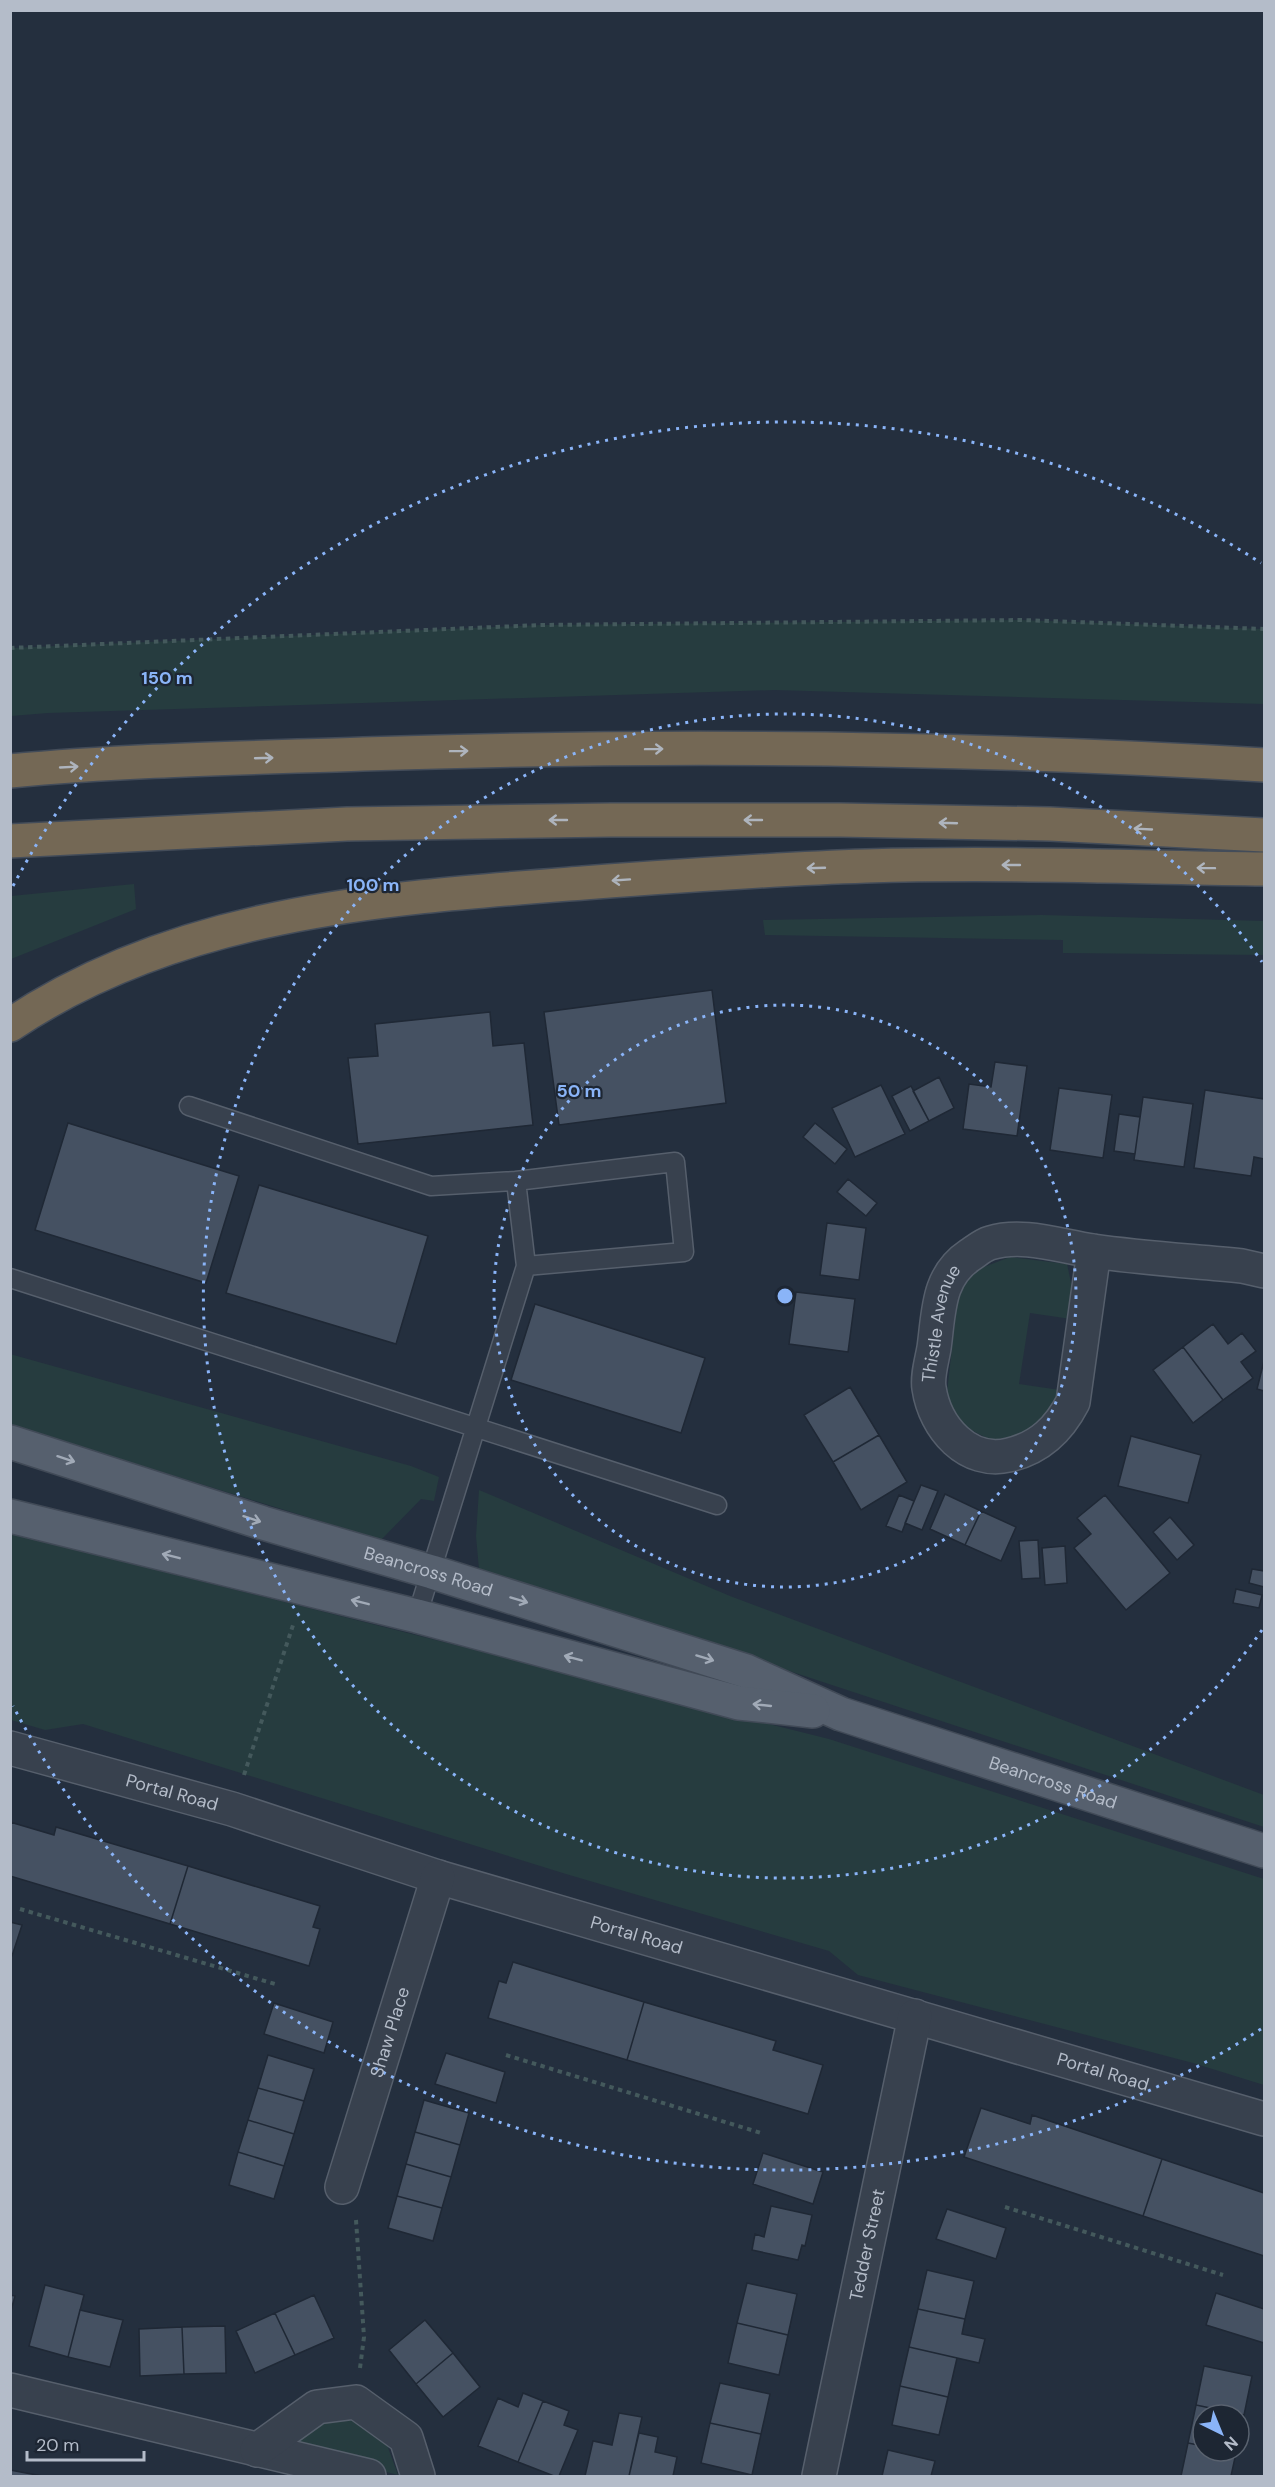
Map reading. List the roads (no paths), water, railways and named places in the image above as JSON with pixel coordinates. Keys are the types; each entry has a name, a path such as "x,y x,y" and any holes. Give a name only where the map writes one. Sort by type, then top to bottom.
{"highway":[{"path":"10,771 427,752 709,748 1042,754 1264,765"},
{"path":"10,841 314,826 600,820 828,820 1050,824 1264,835"},
{"path":"10,1025 106,971 188,941 281,917 386,900 457,892 672,876 869,866 1074,865 1264,869"}],"main road":[{"name":"Beancross Road","path":"10,1442 263,1523 432,1572 746,1671 841,1714 1264,1851"},
{"name":"Beancross Road","path":"10,1516 417,1616 739,1703 841,1714"}],"street":[{"name":"Thistle Avenue","path":"1094,1251 1073,1402 1063,1422 1047,1437 1025,1451 994,1458 967,1450 949,1434 935,1410 928,1387 942,1289 951,1272 986,1244 1013,1238 1094,1251 1242,1266 1264,1271"},
{"name":"Portal Road","path":"10,1748 232,1809 438,1877 1264,2119"},
{"name":"Shaw Place","path":"342,2187 438,1877"},
{"name":"Tedder Street","path":"819,2476 915,2016"},
{"path":"10,2390 369,2476"},
{"path":"257,2450 318,2407 356,2402 406,2438 418,2476"}],"lane":[{"path":"189,1106 431,1186 516,1181 675,1162 684,1252 526,1266"},
{"path":"417,1616 526,1266 516,1181"},
{"path":"10,1278 717,1505"}]}
